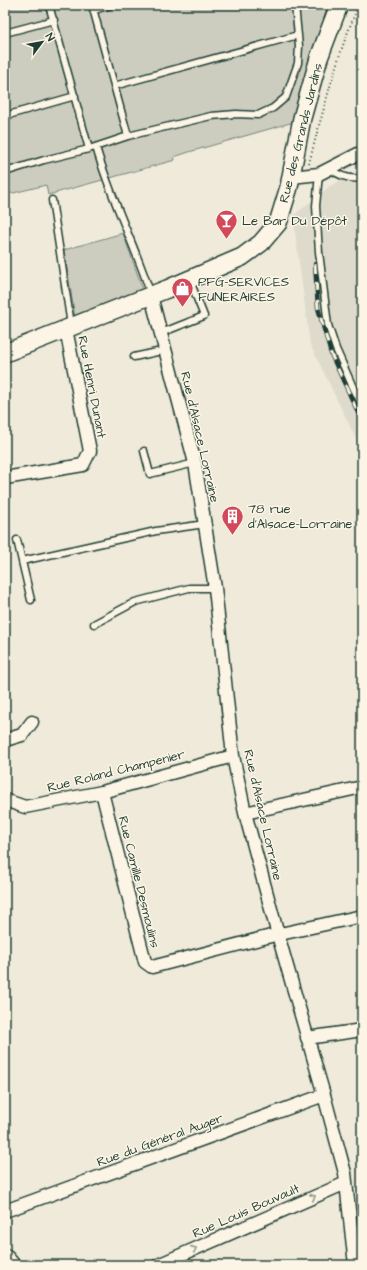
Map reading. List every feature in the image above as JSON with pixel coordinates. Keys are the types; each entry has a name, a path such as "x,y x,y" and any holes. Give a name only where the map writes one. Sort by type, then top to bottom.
{"main road":[{"name":"Rue des Grands Jardins","path":"5,353 189,280 242,256 261,243 278,223 306,175 302,118 319,58 339,5"},
{"path":"5,1258 12,1265"}],"street":[{"path":"306,175 329,168 362,152"},
{"name":"Rue d'Alsace Lorraine","path":"151,296 195,463 206,524 215,588 234,756 245,813 345,1173 355,1265"},
{"name":"Rue Henri Dunant","path":"5,478 82,465 90,451 69,328"},
{"path":"5,740 22,735 32,722"},
{"name":"Rue Roland Champenier","path":"5,800 25,807 102,792 234,756"},
{"path":"245,813 362,787"},
{"name":"Rue Camille Desmoulins","path":"102,792 145,962 152,968 278,935"},
{"path":"278,935 362,916"},
{"path":"307,1038 362,1030"},
{"name":"Rue du Général Auger","path":"5,1211 324,1095"},
{"name":"Rue Louis Bouvault","path":"158,1265 346,1182"}],"lane":[{"path":"50,5 89,149"},
{"path":"110,5 93,7 128,136"},
{"path":"5,172 44,160 96,147 128,136 211,116 236,114 258,115 273,108 286,97 298,63 299,46 295,5"},
{"path":"5,33 54,20"},
{"path":"114,86 298,35"},
{"path":"5,116 74,96"},
{"path":"96,147 105,176 134,246 151,296"},
{"path":"329,168 338,175 353,179 362,178"},
{"path":"306,175 316,206 319,252 328,325 336,349 362,405"},
{"path":"52,200 69,328"},
{"path":"161,333 204,316 189,280"},
{"path":"134,358 166,350"},
{"path":"144,451 150,474 195,463"},
{"path":"22,561 156,531 206,524"},
{"path":"17,540 31,600"},
{"path":"94,624 135,602 190,588 215,588"},
{"path":"5,1253 12,1265"}],"path":[{"path":"306,175 334,71 344,40 359,5"}],"shaded area":[{"path":"5,5 332,5 295,124 290,123 189,152 174,157 175,160 48,195 46,185 5,195"},
{"path":"362,170 362,451 310,344 293,216 330,186"},
{"path":"123,233 143,290 75,317 64,250"}],"railway":[{"path":"315,264 318,308 331,354 362,421"}],"place":[{"name":"Le Bar Du Dépôt","path":"226,240"},
{"name":"PFG-SERVICES FUNERAIRES","path":"183,308"},
{"name":"78 rue d'Alsace-Lorraine","path":"232,536"}]}
